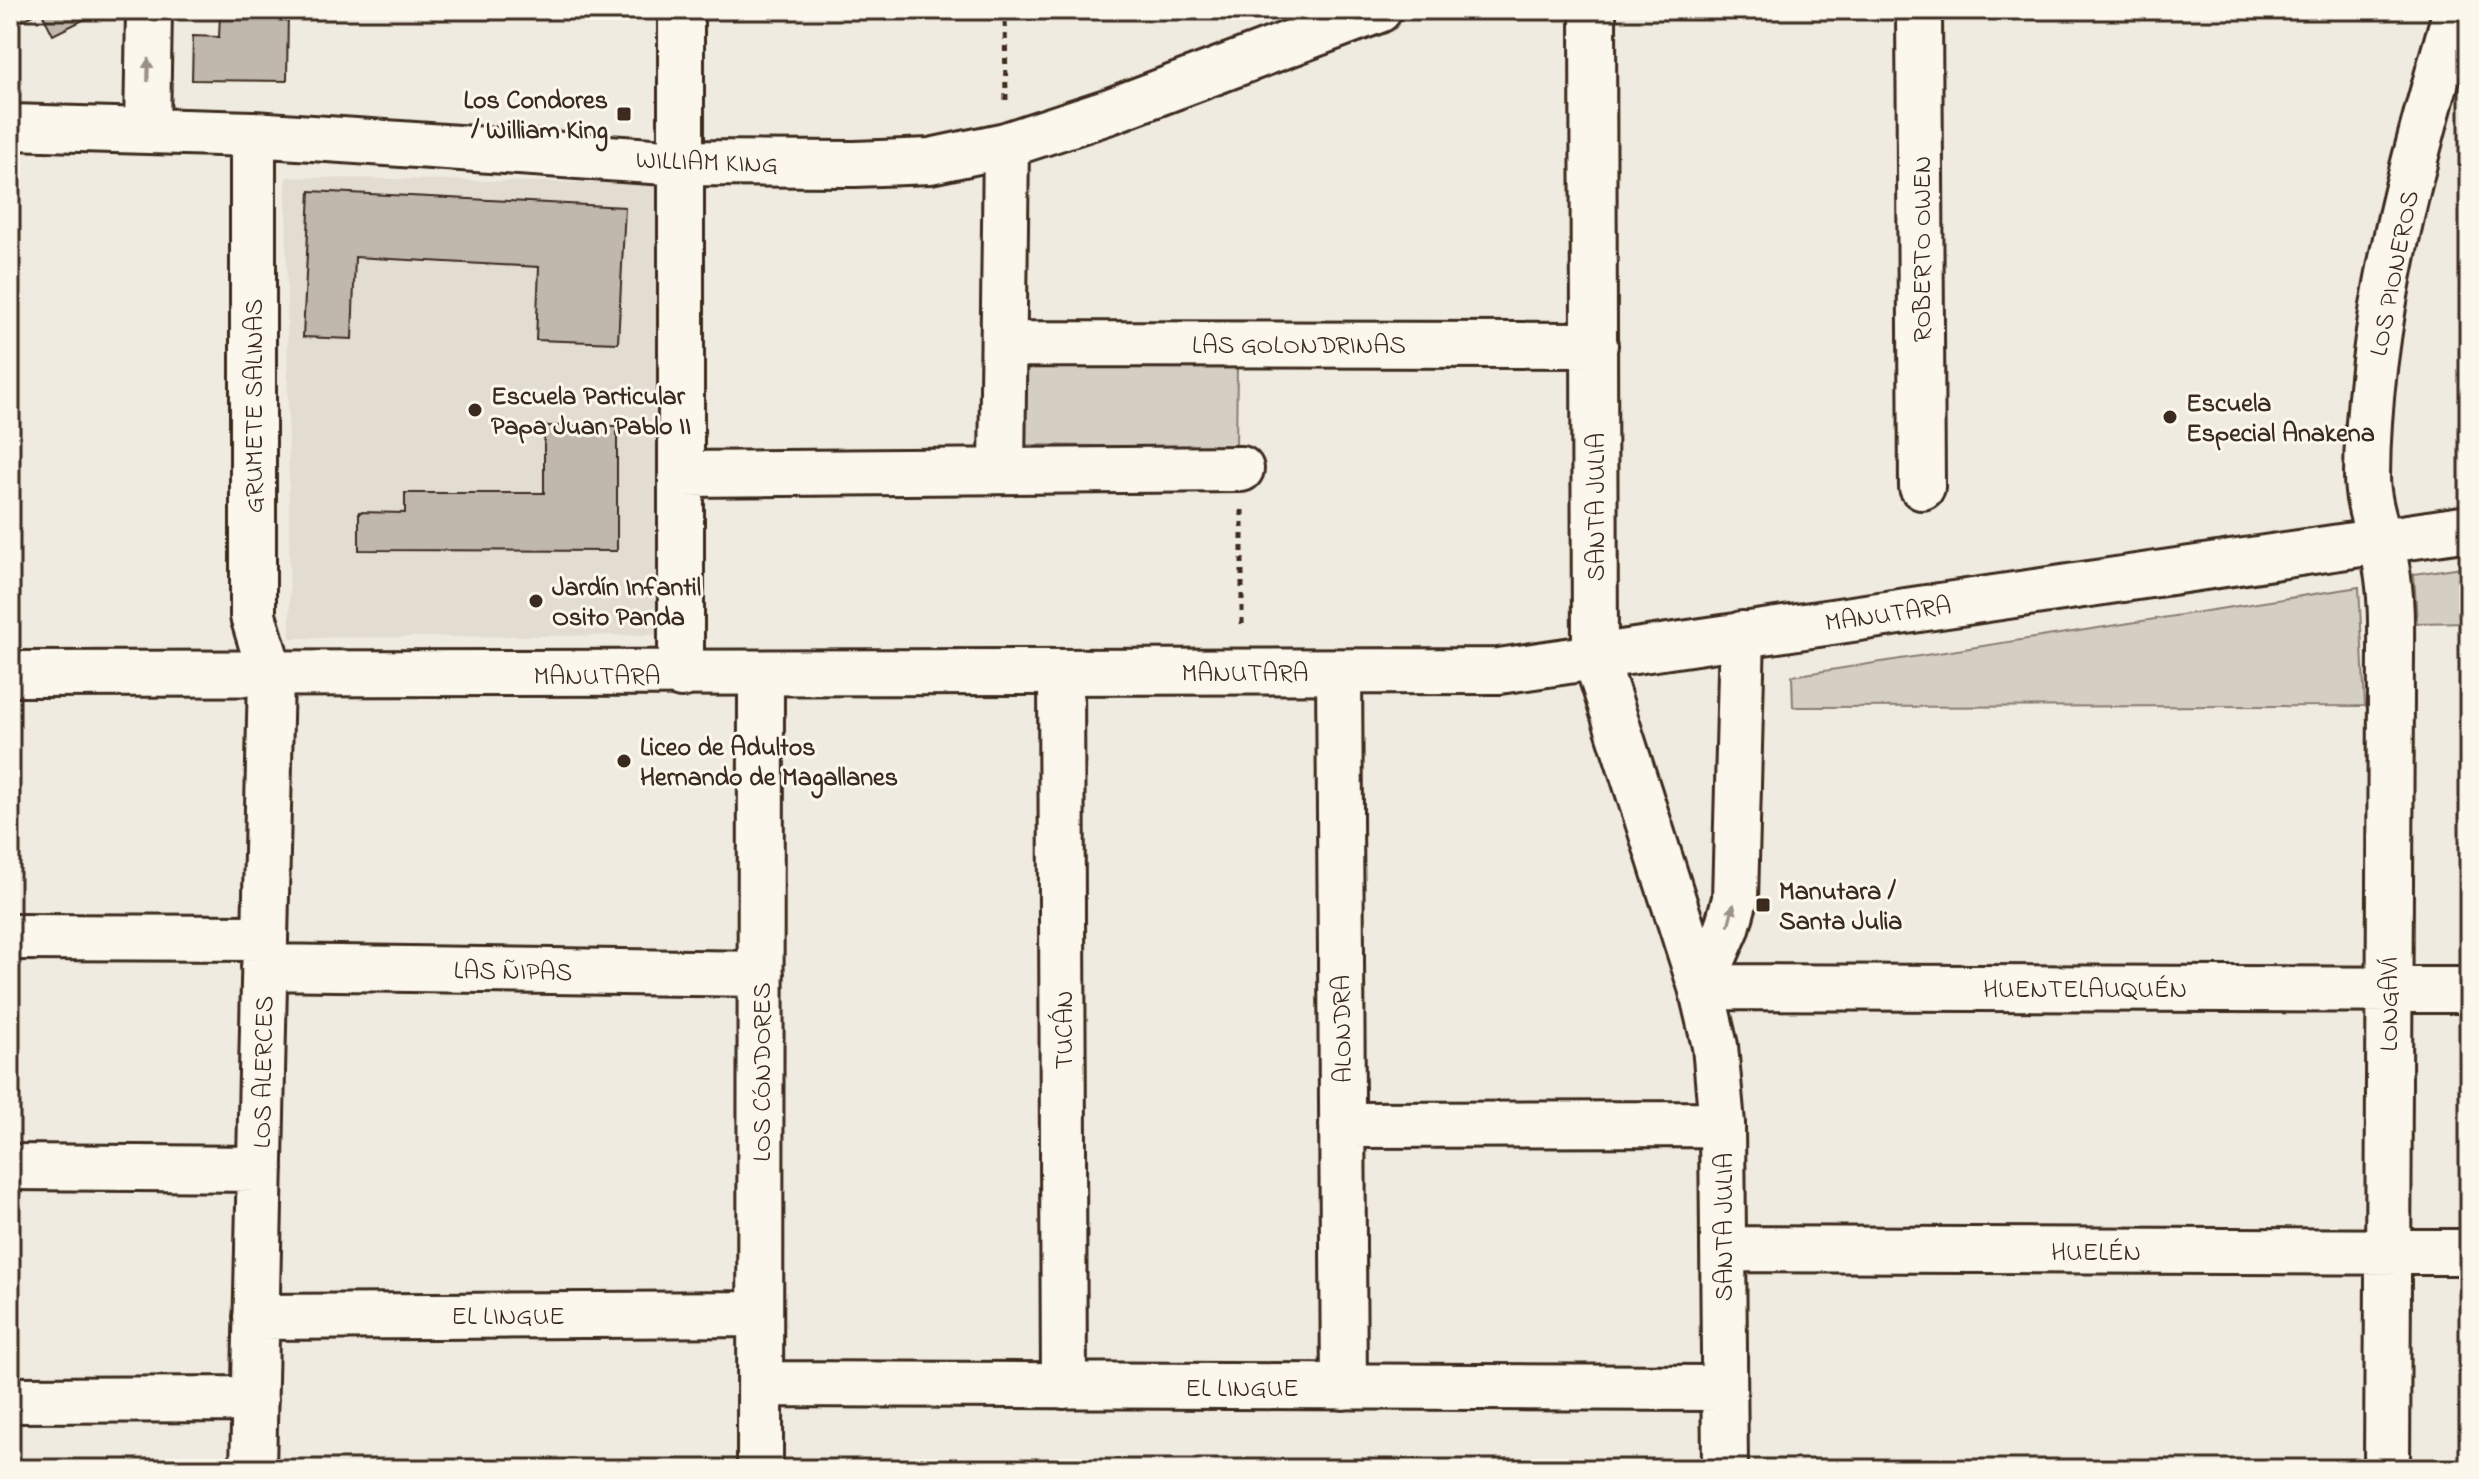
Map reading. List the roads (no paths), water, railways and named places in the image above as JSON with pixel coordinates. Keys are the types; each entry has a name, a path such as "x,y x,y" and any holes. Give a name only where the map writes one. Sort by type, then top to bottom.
{"street":[{"path":"147,130 149,10"},
{"path":"681,10 681,675"},
{"name":"WILLIAM KING","path":"10,127 253,134 681,163 893,164 969,154 1006,145 1110,111 1379,10"},
{"name":"SANTA JULIA","path":"1593,10 1595,656 1701,987 1715,1046 1722,1124 1725,1469"},
{"name":"ROBERTO OWEN","path":"1919,10 1922,487"},
{"name":"LOS PIONEROS","path":"2380,540 2367,480 2371,399 2407,195 2456,10"},
{"name":"GRUMETE SALINAS","path":"253,134 253,616 271,675"},
{"path":"1002,471 1006,145"},
{"name":"LAS GOLONDRINAS","path":"1004,344 1595,345"},
{"path":"681,474 1241,469"},
{"name":"MANUTARA","path":"10,674 681,675 1510,670 2469,528"},
{"name":"LONGAVÍ","path":"2380,540 2389,590 2391,693 2387,1469"},
{"path":"1701,987 1727,928 1735,899 1742,634"},
{"name":"ALONDRA","path":"1339,672 1344,1387"},
{"name":"TUCÁN","path":"1061,673 1064,1386"},
{"name":"LOS CÓNDORES","path":"760,1469 761,674"},
{"name":"LOS ALERCES","path":"253,1469 271,675"},
{"name":"LAS ÑIPAS","path":"10,937 265,952 761,974"},
{"name":"HUENTELAUQUÉN","path":"1701,987 2469,990"},
{"path":"1342,1125 1722,1124"},
{"path":"10,1167 260,1169"},
{"name":"HUELÉN","path":"1723,1249 2469,1252"},
{"name":"EL LINGUE","path":"256,1317 760,1314"},
{"name":"EL LINGUE","path":"760,1384 1724,1388"},
{"path":"10,1400 255,1399"}],"place":[{"name":"Los Condores / William King","path":"624,114"},
{"name":"Escuela Particular Papa Juan Pablo II","path":"475,410"},
{"name":"Escuela Especial Anakena","path":"2170,417"},
{"name":"Jardín Infantil Osito Panda","path":"536,601"},
{"name":"Liceo de Adultos Hernando de Magallanes","path":"624,761"},
{"name":"Manutara / Santa Julia","path":"1763,905"}]}
